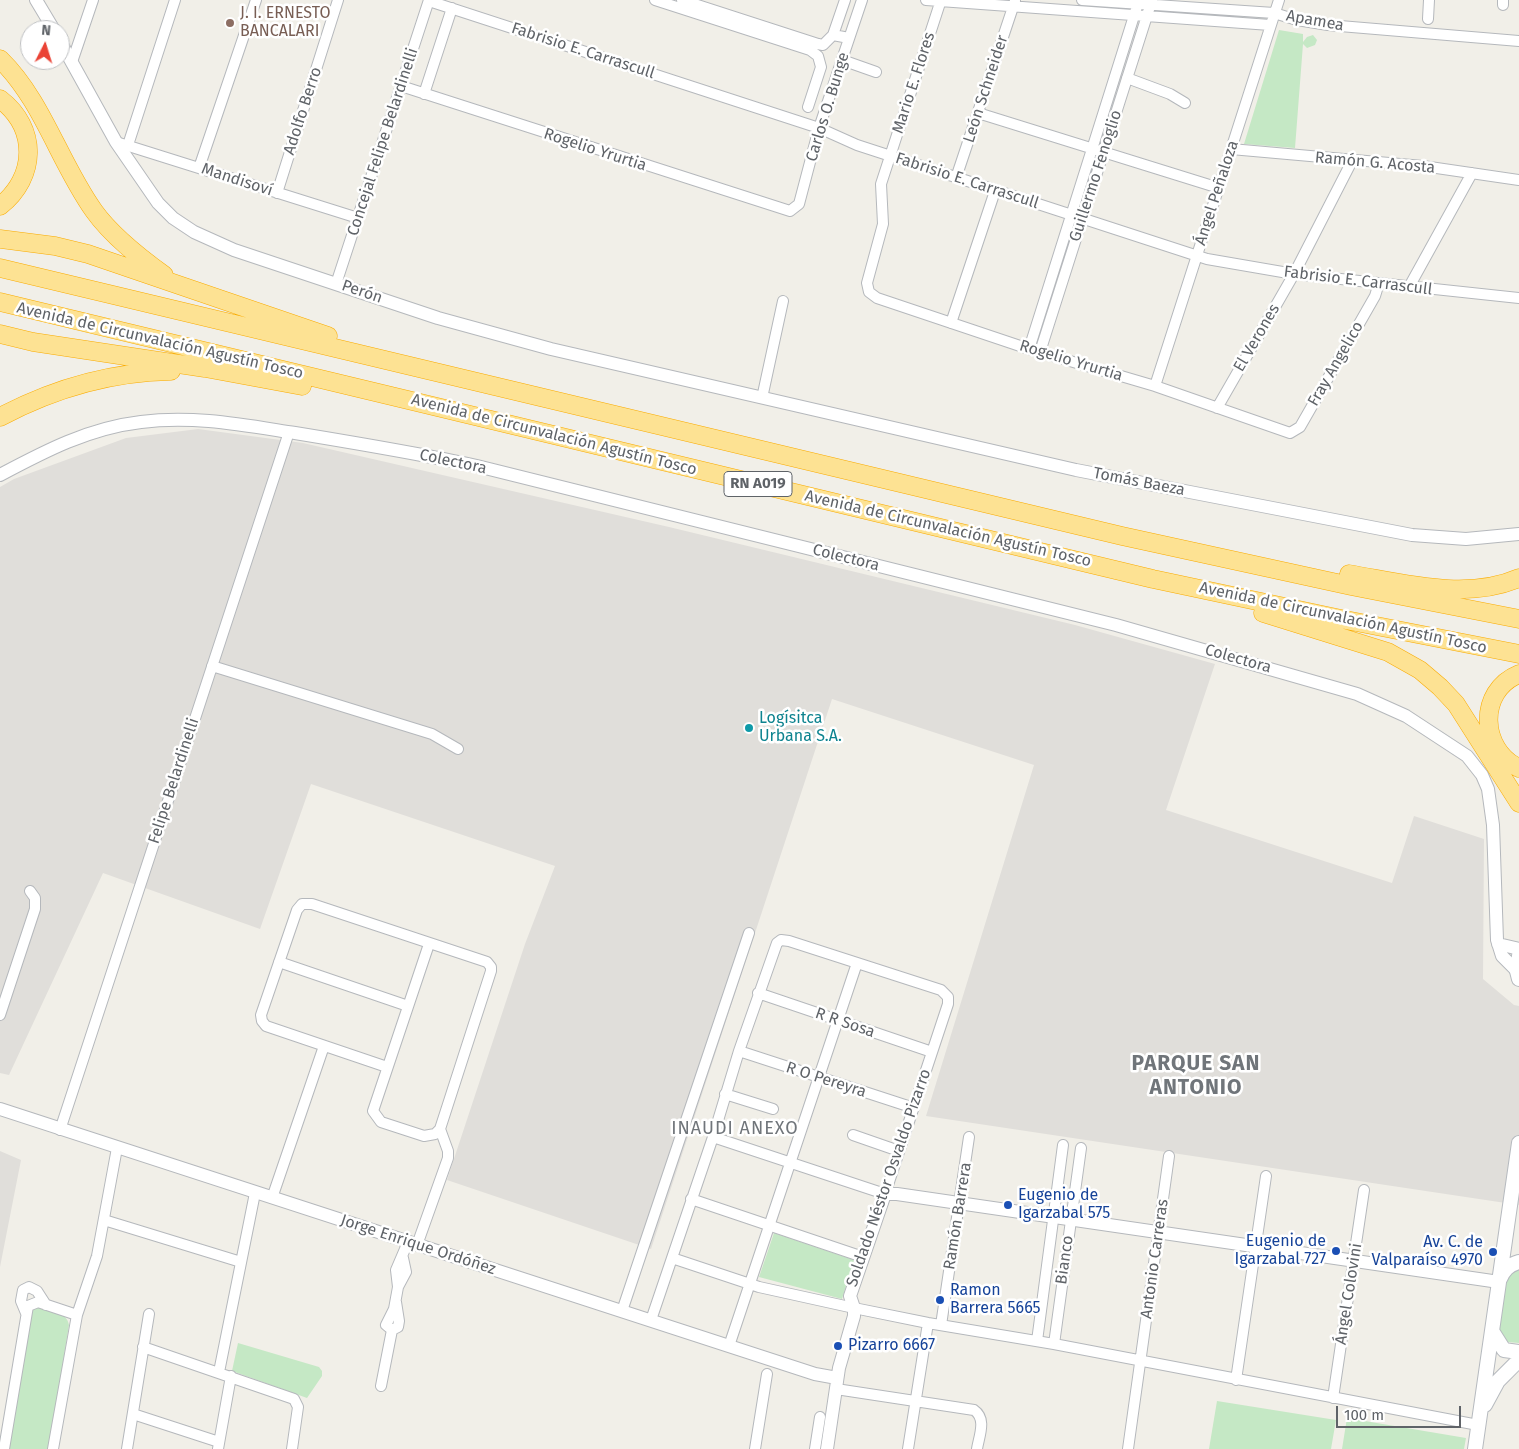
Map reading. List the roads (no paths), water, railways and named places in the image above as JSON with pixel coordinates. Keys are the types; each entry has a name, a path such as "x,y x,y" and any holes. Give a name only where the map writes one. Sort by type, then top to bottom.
{"highway":[{"path":"0,58 35,104 94,211 147,263 188,289"},
{"path":"0,99 20,120 24,130 28,154 25,172 18,189 0,206"},
{"path":"0,239 46,245 88,254 421,369"},
{"name":"Avenida de Circunvalación Agustín Tosco","path":"0,268 1122,536 1360,588 1519,619"},
{"name":"Avenida de Circunvalación Agustín Tosco","path":"0,302 1153,579 1519,654"},
{"path":"0,334 60,347 226,372 346,395 430,414 542,432"},
{"path":"0,417 43,396 104,378 163,371 226,372"},
{"path":"1122,536 1208,548 1312,568 1431,587 1485,588 1519,578"},
{"path":"1153,579 1377,648 1410,663 1430,678 1456,704 1519,803"},
{"path":"1519,674 1507,681 1496,695 1488,723 1491,740 1495,748 1505,759 1519,768"}],"main road":[{"path":"1518,975 1519,956"},
{"path":"1475,1449 1519,1143"},
{"path":"1512,1194 1519,1219"},
{"path":"1499,1282 1503,1272 1511,1265 1519,1262"},
{"path":"1492,1331 1504,1350 1519,1352"},
{"path":"1479,1421 1498,1381 1519,1360"}],"street":[{"path":"36,0 48,20"},
{"path":"72,62 93,0"},
{"path":"122,143 175,0"},
{"path":"199,168 256,0"},
{"name":"Adolfo Berro","path":"277,192 338,0"},
{"name":"Fabrisio E. Carrascull","path":"429,0 819,128 856,145 1197,256 1294,274 1519,298"},
{"name":"Concejal Felipe Belardinelli","path":"336,284 429,0"},
{"path":"655,0 810,50 818,56 821,67 808,107"},
{"path":"682,0 818,44 822,44 832,35 845,0"},
{"name":"Carlos O. Bunge","path":"790,211 799,204 819,128 862,0"},
{"name":"Apamea","path":"926,0 1014,3 1134,15 1270,25"},
{"name":"Apamea","path":"1082,0 1152,2 1274,13 1297,20 1328,25 1519,41"},
{"name":"Ángel Peñaloza","path":"1155,386 1279,0"},
{"path":"1428,19 1429,0"},
{"name":"Mario E. Flores","path":"867,283 884,214 880,192 940,1"},
{"name":"Guillermo Fenoglio","path":"1029,349 1138,2"},
{"name":"Guillermo Fenoglio","path":"1040,352 1152,2"},
{"name":"León Schneider","path":"956,178 1014,3"},
{"path":"424,94 452,8"},
{"path":"832,35 849,38"},
{"name":"Perón","path":"70,58 158,204 173,218 194,232 234,250 438,318 524,342 762,398"},
{"path":"842,60 876,72"},
{"path":"821,67 838,73"},
{"path":"1127,78 1170,94 1185,103"},
{"name":"Rogelio Yrurtia","path":"401,86 790,211"},
{"path":"978,113 1219,188"},
{"name":"Mandisoví","path":"122,143 358,218"},
{"name":"Ramón G. Acosta","path":"1231,149 1423,166 1519,180"},
{"name":"El Verones","path":"1217,408 1294,274 1352,161"},
{"path":"1409,287 1472,173"},
{"path":"951,323 995,190"},
{"name":"Rogelio Yrurtia","path":"867,283 869,292 877,298 1029,349 1155,386 1283,431"},
{"name":"Fray Angelico","path":"1283,431 1290,433 1300,427 1375,296 1379,284"},
{"path":"762,398 784,301"},
{"name":"Tomás Baeza","path":"762,398 1085,472 1412,535 1466,539 1519,534"},
{"name":"Colectora","path":"0,475 72,439 140,422 174,419 220,421 289,432 429,456 486,468 1116,625 1357,694 1406,716 1434,733 1467,756 1482,775 1492,803 1498,944"},
{"name":"Felipe Belardinelli","path":"60,1130 289,432"},
{"path":"212,666 432,734 458,748"},
{"path":"0,1015 35,909 35,898 30,891"},
{"path":"387,1067 266,1026 262,1021 261,1015 297,910 302,904 487,962 491,967 440,1129 435,1134 424,1136 382,1122 375,1116 374,1106 408,1006 428,944"},
{"path":"622,1310 749,933"},
{"path":"651,1320 713,1137 739,1050 774,947 781,940 789,941 857,963 729,1346"},
{"path":"1498,944 1519,949"},
{"path":"1498,944 1502,956 1518,975"},
{"path":"279,962 408,1006"},
{"name":"Soldado Néstor Osvaldo Pizarro","path":"827,1449 837,1383 854,1308 850,1296 948,1004 948,997 940,990 857,963"},
{"name":"R R Sosa","path":"758,994 932,1052"},
{"path":"272,1198 324,1046"},
{"name":"R O Pereyra","path":"739,1050 818,1078 914,1108"},
{"path":"725,1094 773,1109"},
{"name":"Jorge Enrique Ordóñez","path":"0,1109 412,1244 622,1310 837,1383"},
{"path":"381,1386 392,1330 386,1325 396,1302 398,1287 396,1270 412,1244 448,1158 448,1151 440,1129"},
{"path":"854,1135 899,1151"},
{"path":"713,1137 885,1194 1158,1231 1499,1282"},
{"name":"Ramón Barrera","path":"941,1325 969,1137"},
{"path":"1037,1341 1063,1144"},
{"path":"53,1449 77,1315 97,1256 117,1148"},
{"name":"Bianco","path":"1054,1344 1080,1148"},
{"name":"Antonio Carreras","path":"1128,1449 1169,1156"},
{"path":"1236,1380 1266,1176"},
{"name":"Ángel Colovini","path":"1333,1398 1364,1190"},
{"path":"219,1372 255,1193"},
{"path":"691,1199 863,1257"},
{"path":"104,1220 241,1262"},
{"path":"672,1258 750,1285 928,1323 1054,1344 1333,1398 1479,1421"},
{"path":"26,1313 21,1295 23,1290 29,1287 37,1291 46,1305"},
{"path":"4,1449 26,1313 32,1303 46,1305 77,1315"},
{"path":"127,1449 149,1314"},
{"path":"908,1449 928,1323"},
{"path":"143,1347 294,1398 298,1407 292,1449"},
{"path":"755,1449 767,1374"},
{"path":"133,1414 219,1445 230,1376"},
{"path":"837,1383 916,1401 974,1410 979,1413 982,1420 977,1449"},
{"path":"815,1449 820,1417"}],"place":[{"name":"J. I. ERNESTO BANCALARI","path":"230,23"},
{"name":"Logísitca Urbana S.A.","path":"749,728"},
{"name":"Eugenio de Igarzabal 575","path":"1008,1205"},
{"name":"Eugenio de Igarzabal 727","path":"1336,1251"},
{"name":"Av. C. de Valparaíso 4970","path":"1493,1252"},
{"name":"Ramon Barrera 5665","path":"940,1300"},
{"name":"Pizarro 6667","path":"838,1346"}],"district":[{"name":"PARQUE SAN ANTONIO","path":"1196,1076"},
{"name":"INAUDI ANEXO","path":"735,1129"}]}
